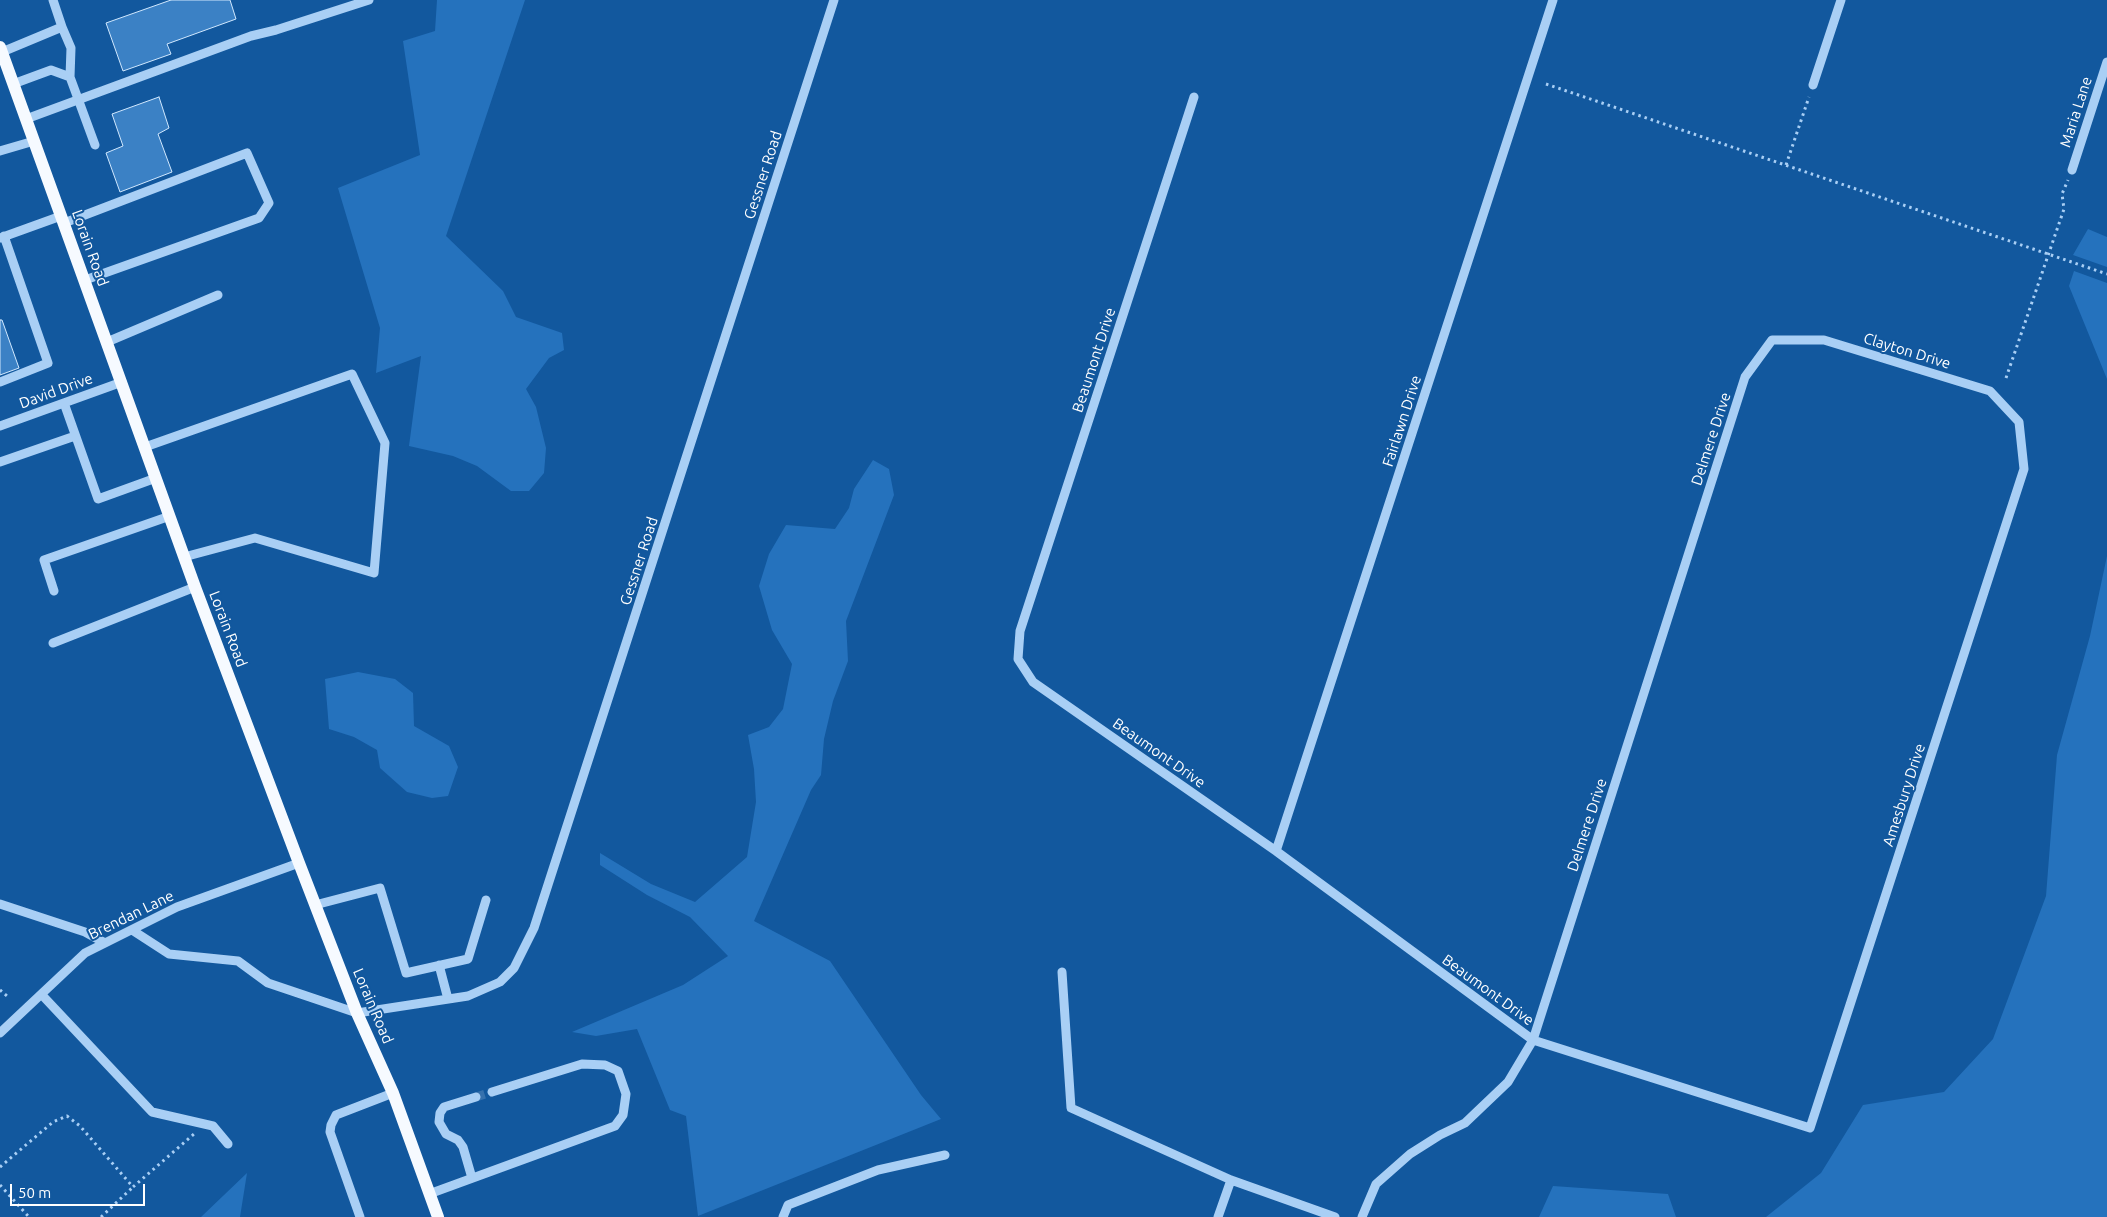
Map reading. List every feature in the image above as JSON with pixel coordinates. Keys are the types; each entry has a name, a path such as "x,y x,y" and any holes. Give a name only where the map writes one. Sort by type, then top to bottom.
{"main road":[{"name":"Lorain Road","path":"1,49 184,557 298,863 357,1013 393,1093 438,1217"}],"street":[{"path":"53,0 71,48 70,77 95,145"},
{"path":"26,119 251,36 369,0"},
{"name":"Gessner Road","path":"357,1013 468,996 500,982 514,968 534,928 834,0"},
{"name":"Fairlawn Drive","path":"1276,852 1553,0"},
{"path":"1813,85 1841,0"},
{"path":"1,49 62,27"},
{"name":"Maria Lane","path":"2072,170 2107,62"},
{"path":"13,84 51,70 70,77"},
{"name":"Beaumont Drive","path":"1194,98 1020,631 1018,659 1033,682 1276,852 1532,1040 1810,1128"},
{"path":"0,151 34,141"},
{"path":"0,382 48,363 2,237 63,219 247,153 269,203 259,218 85,280"},
{"path":"107,342 218,295"},
{"name":"Clayton Drive","path":"1745,377 1772,340 1824,340 1990,391 2019,422 2024,470"},
{"path":"145,447 352,374 385,443 374,573 255,538 184,557"},
{"name":"Delmere Drive","path":"1362,1217 1376,1184 1410,1154 1440,1135 1465,1123 1508,1082 1532,1040 1745,377"},
{"name":"David Drive","path":"0,426 122,382"},
{"path":"64,403 98,499 156,478"},
{"path":"0,462 75,436"},
{"name":"Amesbury Drive","path":"1810,1128 2024,470"},
{"path":"54,591 44,560 170,516"},
{"path":"53,643 195,587"},
{"name":"Brendan Lane","path":"0,1033 85,953 177,907 298,863"},
{"path":"315,905 380,888 406,973 468,959 486,900"},
{"path":"0,904 85,932 105,943"},
{"path":"132,930 169,954 238,961 268,982 357,1013"},
{"path":"438,965 448,999"},
{"path":"1062,972 1071,1108 1231,1180 1335,1217"},
{"path":"42,995 152,1112 213,1126 228,1144"},
{"path":"429,1194 615,1126 623,1114 626,1094 618,1071 605,1065 582,1064 492,1092"},
{"path":"360,1217 330,1132 331,1125 336,1115 393,1093"},
{"path":"472,1178 463,1147 458,1140 446,1134 439,1122 440,1113 444,1107 476,1097"},
{"path":"783,1217 788,1205 878,1170 945,1155"},
{"path":"1218,1217 1231,1180"}],"path":[{"path":"1546,84 2107,274"},
{"path":"1786,165 1813,85"},
{"path":"2006,378 2064,209 2062,194 2072,170"},
{"path":"0,990 7,996"},
{"path":"0,1167 52,1122 67,1116 80,1126 133,1187"},
{"path":"101,1217 205,1124"},
{"path":"0,1184 29,1217"}],"shaded area":[{"path":"437,0 525,0 446,236 503,291 516,317 562,333 564,350 549,358 526,389 536,407 546,448 544,473 529,491 511,491 477,466 453,456 409,446 421,356 376,373 380,328 338,188 420,155 403,41 435,31"},
{"path":"2088,229 2107,237 2107,267 2073,255"},
{"path":"2074,271 2107,283 2107,379 2069,286"},
{"path":"873,460 889,469 894,495 846,621 848,661 833,701 824,739 821,775 811,790 754,921 830,961 921,1095 941,1119 698,1216 686,1116 670,1110 637,1029 596,1036 572,1032 683,985 728,956 690,917 647,895 600,865 600,853 651,884 695,902 747,857 756,802 754,769 748,735 769,727 783,709 792,664 772,630 759,586 769,554 786,525 835,529 849,508 854,489"},
{"path":"2107,556 2107,1217 1766,1217 1821,1173 1863,1105 1944,1092 1993,1039 2046,896 2057,755 2090,636"},
{"path":"358,672 395,679 413,693 414,726 449,746 458,767 448,796 432,798 407,792 380,768 377,750 354,737 329,729 325,679"},
{"path":"247,1173 240,1217 201,1217"},
{"path":"1553,1186 1668,1194 1676,1217 1539,1217"}],"building":[{"path":"171,0 230,0 236,19 167,44 171,54 123,71 106,23"},
{"path":"159,97 169,128 158,134 172,172 120,192 106,153 123,146 112,114"},
{"path":"0,320 2,320 19,368 0,375"}],"tunnel":[{"path":"476,1097 492,1092"}]}
